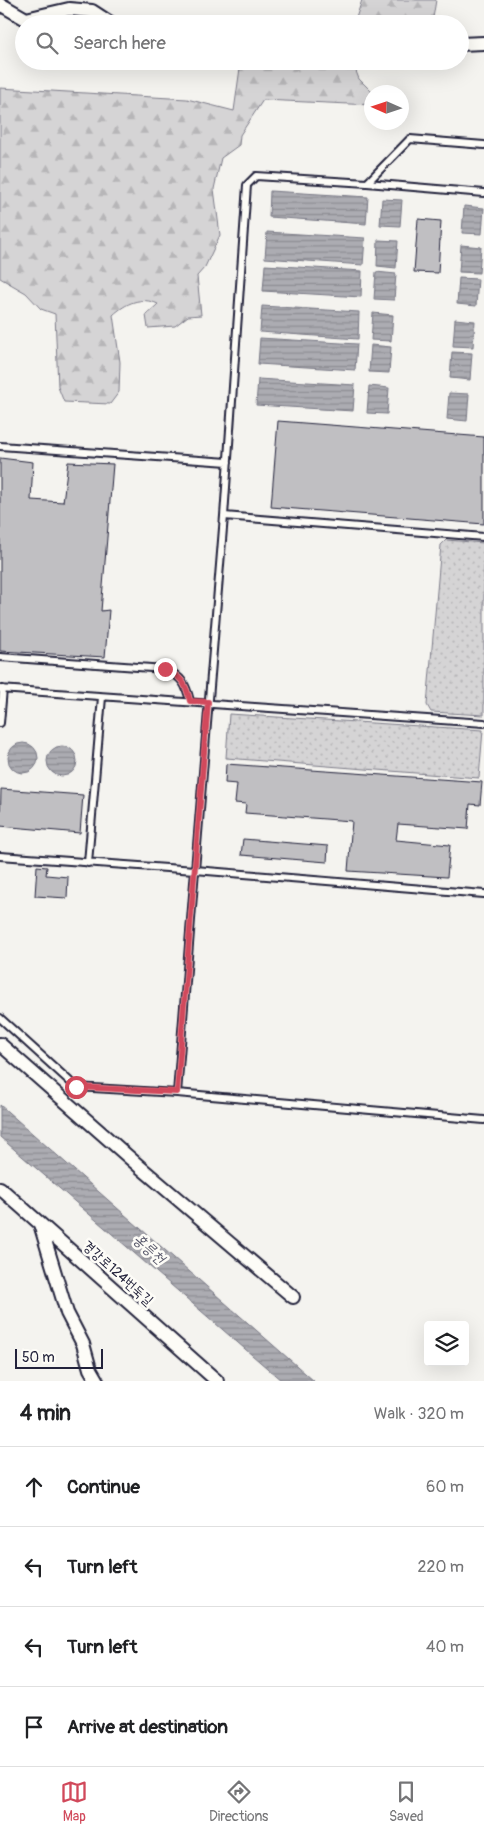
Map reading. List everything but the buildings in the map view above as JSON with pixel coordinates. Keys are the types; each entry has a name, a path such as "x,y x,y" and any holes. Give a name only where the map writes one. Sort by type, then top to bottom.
{"street":[{"path":"0,4 19,15"},
{"path":"43,15 69,9 92,11 98,15"},
{"path":"469,44 484,43"},
{"path":"0,1044 140,1167 293,1297"},
{"name":"경강로124번둑길","path":"0,1188 217,1381"},
{"path":"40,1223 67,1313 83,1344 90,1369 97,1381"}],"lane":[{"path":"367,183 410,139 484,145"},
{"path":"177,1092 224,516 247,185 256,176 484,193"},
{"path":"0,446 228,462"},
{"path":"224,516 484,537"},
{"path":"0,657 165,669 179,676 186,685 190,701"},
{"path":"0,723 1,689 102,697 208,702 484,723"},
{"path":"88,863 102,697"},
{"path":"0,856 484,894"},
{"path":"0,1018 76,1087 177,1092 484,1120"}],"green space":[{"path":"362,0 436,0 434,15 357,15"},
{"path":"240,70 356,70 359,79 365,85 364,105 263,100 240,135 239,145 221,158 214,189 220,235 205,267 197,276 201,315 188,316 175,326 148,328 146,315 158,304 140,301 123,307 113,315 120,362 119,392 110,404 64,402 58,387 55,314 41,309 26,293 0,278 0,88 187,99 234,111"},
{"path":"446,540 484,543 484,715 431,712 427,705 441,545"},
{"path":"229,714 483,730 479,778 226,758"}],"water":[{"path":"270,191 368,197 366,224 269,217"},
{"path":"382,199 402,200 400,226 380,225"},
{"path":"464,206 484,208 482,234 462,233"},
{"path":"267,232 365,238 363,265 265,258"},
{"path":"378,240 398,241 396,268 377,266"},
{"path":"461,245 481,247 479,273 459,272"},
{"path":"265,265 362,271 361,297 263,291"},
{"path":"376,272 396,274 394,300 374,299"},
{"path":"459,278 478,279 476,306 457,304"},
{"path":"262,306 359,312 358,339 260,332"},
{"path":"373,313 393,315 391,341 371,340"},
{"path":"455,319 475,321 473,347 453,346"},
{"path":"260,338 357,344 355,370 258,364"},
{"path":"371,345 391,347 389,373 369,372"},
{"path":"452,352 472,353 470,380 450,378"},
{"path":"258,379 355,385 353,411 256,405"},
{"path":"369,386 389,388 387,414 367,413"},
{"path":"449,393 469,394 467,421 447,419"},
{"path":"23,743 34,747 38,758 34,769 23,773 12,769 8,758 12,747"},
{"path":"62,746 73,750 77,761 73,772 62,776 51,772 47,761 51,750"},
{"name":"홍릉천","path":"0,1105 314,1381 282,1381 0,1137"}],"route":[{"path":"76,1087 177,1092 208,702 190,701 186,685 179,676 165,669"}]}
